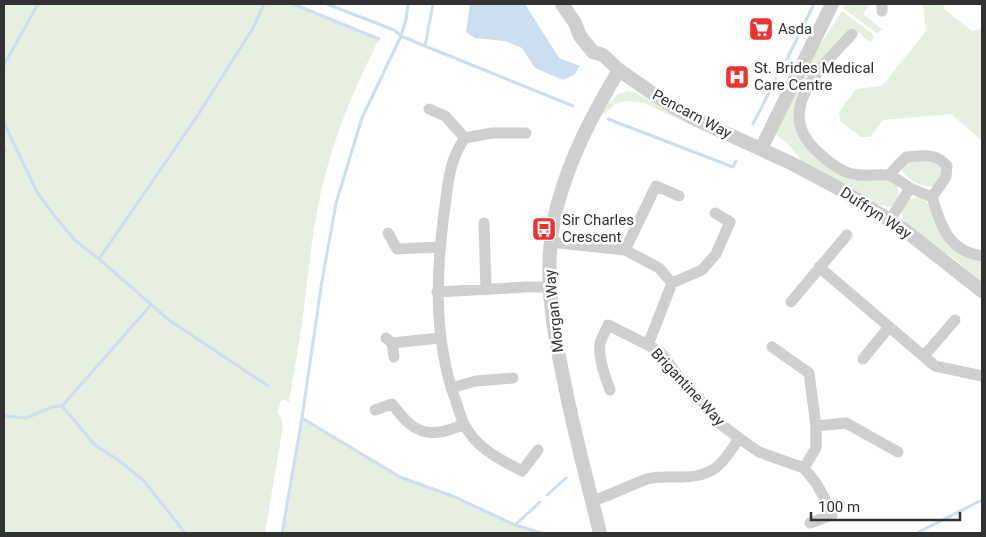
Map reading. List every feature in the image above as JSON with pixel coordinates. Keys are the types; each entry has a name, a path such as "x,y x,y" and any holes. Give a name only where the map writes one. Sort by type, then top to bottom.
{"street":[{"name":"Pencarn Way","path":"562,4 575,23 599,44 603,55 619,70 675,108 761,149"},
{"path":"761,149 832,4"},
{"path":"852,34 804,92 799,108 800,125 804,135 815,150 833,165 846,172 866,176 889,175 910,188 932,198 942,226 952,241 964,251 982,256"},
{"name":"Morgan Way","path":"600,533 579,451 559,360 548,287 550,242 558,203 575,154 593,114 619,70"},
{"path":"429,109 445,116 464,138"},
{"path":"526,133 492,133 464,138 458,147 451,167 439,247 437,292 440,338 451,388 464,424 476,442 494,457 522,471 538,450"},
{"name":"Duffryn Way","path":"761,149 838,188 890,220 982,290"},
{"path":"889,175 906,157 930,155 938,157 947,166 947,173 932,198"},
{"path":"625,250 656,186 679,196"},
{"path":"890,220 910,188"},
{"path":"648,345 672,283 702,270 716,254 730,222 716,213"},
{"path":"484,223 486,290"},
{"path":"388,233 397,249 439,247"},
{"path":"791,302 847,235"},
{"path":"550,242 625,250 659,268 672,283"},
{"path":"819,267 936,366 982,376"},
{"path":"437,292 548,287"},
{"path":"924,356 955,320"},
{"name":"Brigantine Way","path":"610,390 606,380 600,343 605,321 661,353 689,390 704,404 719,423 739,438 759,452 804,468"},
{"path":"863,359 889,327"},
{"path":"394,357 389,340 440,338"},
{"path":"772,347 809,373 816,426 816,448 804,468 816,483 829,506 832,516 810,523"},
{"path":"451,388 476,381 513,378"},
{"path":"375,410 392,404 411,426 430,434 447,431 464,424"},
{"path":"816,426 846,424 898,452"},
{"path":"592,501 648,479 691,477 710,473 730,452 739,438"}],"green space":[{"path":"4,4 293,4 379,39 340,127 320,195 289,402 282,399 277,412 283,426 265,533 4,533"},
{"path":"845,4 870,4 863,14 882,29 876,33 843,8"},
{"path":"923,4 943,4 944,9 972,31 982,29 982,141 951,114 883,120 870,137 861,137 840,121 839,112 856,89 882,86 926,31"},
{"path":"842,11 873,34 874,38 870,42 851,27 805,83 800,136 858,180 890,180 896,183 898,196 890,207 877,204 802,161 787,143 775,134 816,51"},
{"path":"629,91 788,169 644,103 625,101 615,104 605,114 602,111 618,94"},
{"path":"929,158 941,166 943,172 935,186 931,187 916,183 907,177 902,169 906,161"},
{"path":"918,197 929,205 938,225 982,260 982,283 956,260 918,233 905,221 902,216 904,205 908,199"},
{"path":"302,418 400,477 455,497 515,525 542,533 282,533"}],"water":[{"path":"470,4 525,4 559,58 580,66 574,75 563,80 535,68 522,48 505,41 475,38 466,32"}],"waterway":[{"path":"4,65 38,4"},
{"path":"99,259 198,115 253,28 264,4"},
{"path":"293,4 379,39"},
{"path":"327,4 394,30 401,36 573,106"},
{"path":"282,533 336,203 362,118 401,36 408,4"},
{"path":"425,46 433,4"},
{"path":"787,59 814,4"},
{"path":"753,124 776,79"},
{"path":"608,119 733,167 736,161"},
{"path":"4,123 37,192 76,241 169,320 268,386"},
{"path":"62,406 151,305"},
{"path":"4,416 26,418 52,407 62,406 95,445 121,462 145,482 185,533"},
{"path":"302,418 400,477 455,497 515,525 542,533"},
{"path":"547,495 566,478"},
{"path":"917,533 982,500"},
{"path":"515,525 540,502"}],"place":[{"name":"Asda","path":"761,29"},
{"name":"St. Brides Medical Care Centre","path":"737,77"},
{"name":"Sir Charles Crescent","path":"544,229"}]}
